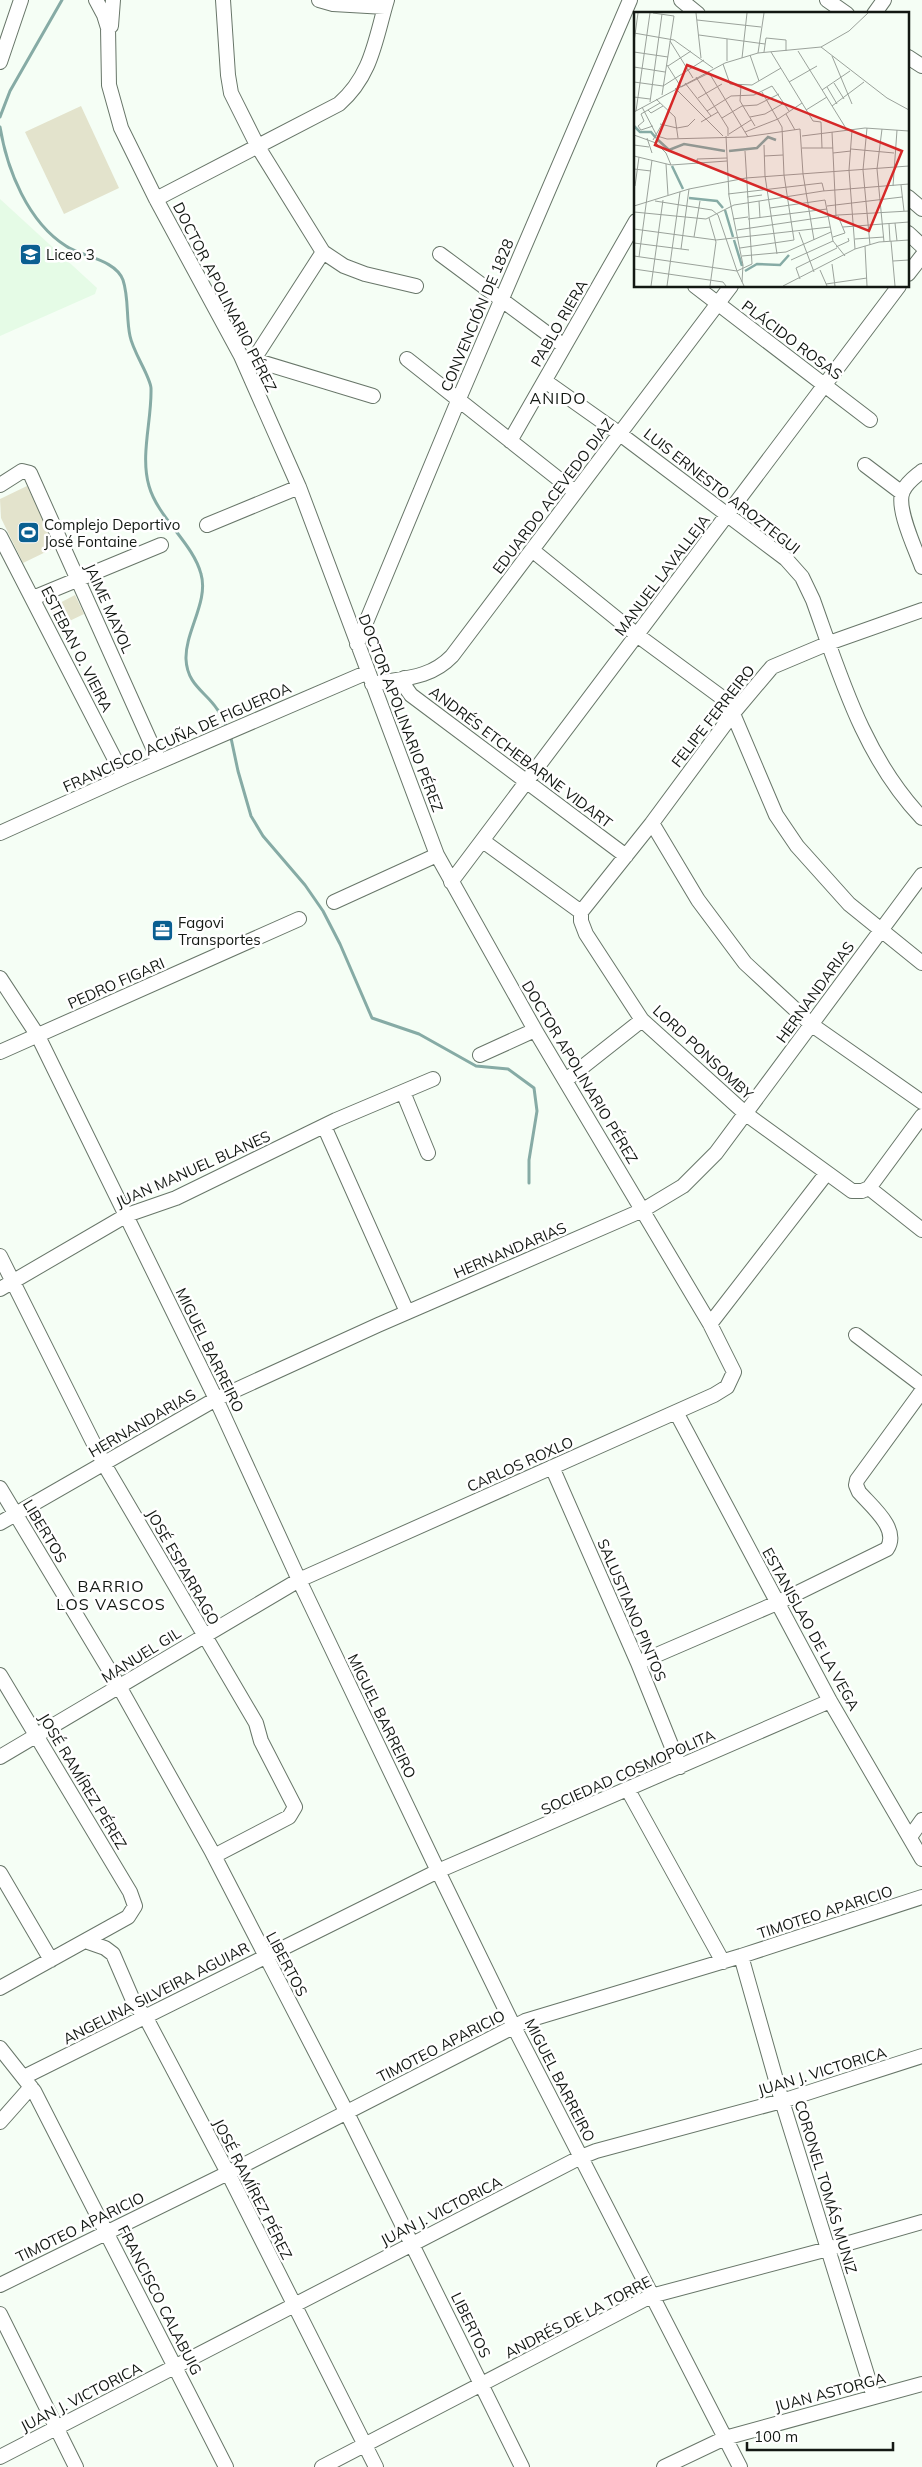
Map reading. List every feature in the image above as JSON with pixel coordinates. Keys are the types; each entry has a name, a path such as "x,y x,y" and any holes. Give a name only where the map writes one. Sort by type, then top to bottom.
{"street":[{"path":"0,62 22,0"},
{"path":"95,0 101,3 112,0"},
{"name":"DOCTOR APOLINARIO PÉREZ","path":"95,0 104,15 108,28 109,85 115,113 127,143 156,199 248,358 299,487 437,855 535,1030 730,1360"},
{"name":"DOCTOR APOLINARIO PÉREZ","path":"109,49 112,0"},
{"path":"223,0 231,93 258,147 323,252 344,266 365,274 416,286"},
{"path":"156,199 339,104 353,92 370,61 386,3 333,4 319,0"},
{"name":"CONVENCIÓN DE 1828","path":"357,644 458,401 630,0"},
{"path":"827,0 843,12"},
{"path":"875,12 884,0"},
{"path":"682,4 695,12"},
{"path":"910,57 922,66"},
{"path":"910,199 922,209"},
{"path":"910,235 922,246"},
{"name":"PABLO RIERA","path":"510,441 564,346 632,238"},
{"path":"323,252 248,358 373,396"},
{"path":"440,254 564,346"},
{"path":"910,271 922,256"},
{"name":"PLÁCIDO ROSAS","path":"698,288 870,420"},
{"name":"EDUARDO ACEVEDO DIAZ","path":"370,678 404,678 424,675 441,668 452,656 730,288"},
{"name":"MANUEL LAVALLEJA","path":"451,882 484,841 897,288"},
{"path":"407,359 575,492"},
{"name":"LUIS ERNESTO AROZTEGUI","path":"544,381 620,434 786,559 802,577 814,600 828,643 871,750 891,783 922,818"},
{"path":"865,465 902,493"},
{"name":"JAIME MAYOL","path":"0,485 22,471 30,473 159,762"},
{"path":"922,471 909,482 902,493 901,505 922,567"},
{"path":"208,526 299,487"},
{"name":"ESTEBAN O. VIEIRA","path":"0,536 124,777"},
{"path":"33,598 161,545"},
{"path":"532,550 637,635 728,702 734,712 760,782 776,816 796,846 823,878 849,904 880,931 922,963"},
{"name":"FELIPE FERREIRO","path":"582,912 652,823 734,712 772,667 828,643 922,610"},
{"name":"FRANCISCO ACUÑA DE FIGUEROA","path":"0,833 159,762 370,678"},
{"name":"ANDRÉS ETCHEBARNE VIDART","path":"404,678 406,688 412,695 626,856"},
{"path":"652,823 698,900 745,963 812,1025 922,1102"},
{"path":"484,841 582,912"},
{"path":"334,902 437,855"},
{"name":"HERNANDARIAS","path":"0,1523 216,1398 407,1312 643,1210 682,1186 699,1172 746,1114 922,875"},
{"name":"LORD PONSOMBY","path":"582,912 581,921 586,934 642,1020 746,1114 826,1174 852,1191 862,1191 869,1188"},
{"name":"PEDRO FIGARI","path":"0,1052 299,919"},
{"name":"MIGUEL BARREIRO","path":"0,978 38,1036 127,1215 216,1398 299,1580 514,2027 740,2467"},
{"path":"566,1080 642,1020"},
{"path":"480,1055 535,1030"},
{"name":"JUAN MANUEL BLANES","path":"0,1289 127,1215 202,1187 324,1126 433,1079"},
{"path":"403,1092 428,1153"},
{"path":"922,1116 869,1188 922,1230"},
{"path":"324,1126 407,1312"},
{"path":"710,1324 826,1174"},
{"name":"JOSÉ ESPARRAGO","path":"0,1256 104,1464 256,1723 261,1740 295,1807 289,1817 214,1856"},
{"path":"856,1335 922,1384"},
{"name":"CARLOS ROXLO","path":"299,1580 714,1395 727,1387 734,1372 730,1360"},
{"path":"638,1663 776,1603 887,1549 891,1542 889,1529 859,1492 856,1485 857,1480 922,1391"},
{"name":"ESTANISLAO DE LA VEGA","path":"676,1412 776,1603 830,1701 922,1859"},
{"name":"SALUSTIANO PINTOS","path":"552,1467 638,1663 680,1767"},
{"name":"LIBERTOS","path":"0,1488 120,1688 214,1856 347,2113 522,2467"},
{"name":"MANUEL GIL","path":"0,1758 120,1688 204,1634 299,1580"},
{"name":"JOSÉ RAMÍREZ PÉREZ","path":"0,1675 130,1892 135,1906 128,1917 85,1942"},
{"name":"SOCIEDAD COSMOPOLITA","path":"438,1871 830,1701"},
{"path":"628,1790 723,1962"},
{"path":"910,1837 922,1820"},
{"name":"ANGELINA SILVEIRA AGUIAR","path":"0,2122 28,2082 145,2016 438,1871"},
{"path":"0,1873 51,1960"},
{"name":"TIMOTEO APARICIO","path":"0,2284 228,2173 514,2027 723,1962 922,1897"},
{"path":"0,1988 85,1942"},
{"name":"JOSÉ RAMÍREZ PÉREZ","path":"85,1942 105,1948 113,1954 135,2005 145,2016 228,2173 376,2467"},
{"name":"CORONEL TOMÁS MUNIZ","path":"741,1956 782,2101 874,2397"},
{"name":"FRANCISCO CALABUIG","path":"0,2048 28,2082 176,2366 226,2467"},
{"name":"JUAN J. VICTORICA","path":"0,2457 581,2157 782,2101 922,2056"},
{"name":"ANDRÉS DE LA TORRE","path":"322,2467 482,2386 651,2296 922,2222"},
{"path":"0,2314 76,2467"},
{"name":"JUAN ASTORGA","path":"664,2467 725,2438 922,2384"}],"shaded area":[{"path":"81,106 119,188 64,214 25,132"},
{"name":"Liceo 3","path":"0,199 97,288 95,294 0,336"},
{"name":"Complejo Deportivo José Fontaine","path":"27,486 56,547 23,563 1,518 0,499"},
{"path":"75,595 84,614 59,626 50,608"}],"waterway":[{"path":"0,117 10,91 62,0"},
{"path":"0,127 8,160 21,194 41,223 66,246 113,267 123,280 130,336 151,388 146,450 149,486 153,498 191,552 197,563 203,584 200,606 189,638 186,659 187,668 193,682 213,703 226,725"},
{"path":"231,738 251,816 263,836 305,885 323,911 340,944 372,1018 419,1034 476,1066 508,1069 534,1088 537,1111 529,1160 529,1183"}],"place":[{"name":"Liceo 3","path":"30,254"},
{"name":"Complejo Deportivo José Fontaine","path":"28,533"},
{"name":"Fagovi Transportes","path":"162,931"}],"district":[{"name":"ANIDO","path":"558,398"},
{"name":"BARRIO LOS VASCOS","path":"111,1595"}]}
